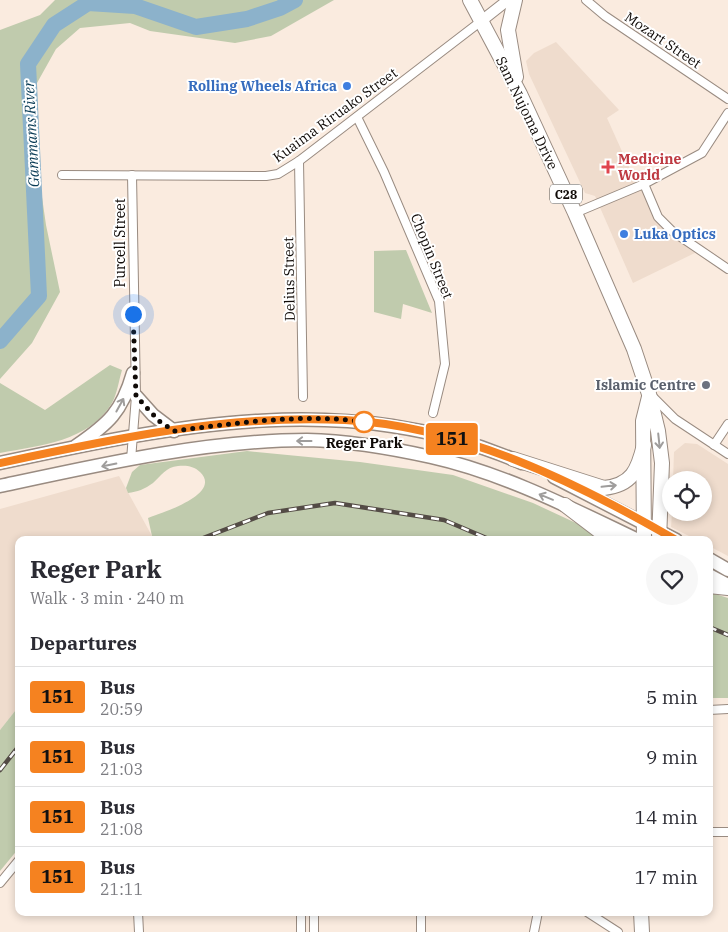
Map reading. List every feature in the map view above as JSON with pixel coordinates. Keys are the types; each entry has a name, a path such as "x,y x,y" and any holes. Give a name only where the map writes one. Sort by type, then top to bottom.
{"highway":[{"name":"Sam Nujoma Drive","path":"470,0 480,22 520,94 631,341 649,394 658,432 662,463 659,535"},
{"path":"516,0 508,30 520,94"},
{"path":"644,536 643,421 649,394"},
{"path":"513,460 604,488 626,480 634,474 639,466 644,445"},
{"path":"565,504 606,536"},
{"path":"713,586 728,586"},
{"path":"641,916 642,932"}],"main road":[{"path":"72,448 105,426 124,398 133,373"},
{"path":"136,396 159,421 174,431"},
{"path":"0,463 72,448 252,420 345,420 394,426 446,437 513,460 566,483 643,522 659,535"},
{"path":"0,486 131,460 233,444 308,440 342,442 432,457 482,472 565,504 630,536"},
{"path":"713,561 728,570"},
{"path":"713,577 728,586"}],"street":[{"name":"Kuaima Riruako Street","path":"62,175 266,176 278,174 299,161 508,0"},
{"name":"Mozart Street","path":"586,0 605,16 728,99"},
{"path":"575,213 644,184 702,153 728,113"},
{"name":"Chopin Street","path":"357,117 384,172 439,301 446,364 433,413"},
{"name":"Delius Street","path":"299,161 303,398"},
{"name":"Purcell Street","path":"131,460 136,396 133,373 132,175"},
{"path":"644,184 658,217 672,231 728,269"},
{"path":"649,394 675,419 728,454"},
{"path":"714,445 728,424"},
{"path":"713,710 728,709"},
{"path":"713,832 728,832"},
{"path":"0,883 15,865"},
{"path":"138,916 138,932"},
{"path":"301,916 301,932"},
{"path":"314,916 314,932"},
{"path":"421,916 421,932"},
{"path":"534,932 537,916"},
{"path":"593,916 618,932"}],"shaded area":[{"path":"556,42 619,110 607,118 634,178 644,184 658,217 699,251 633,283 595,196 585,193 529,74 526,61 534,53"},
{"path":"685,443 697,444 728,464 728,556 713,548 713,536 689,536 671,527 671,521 712,521 712,471 673,471 674,452"},
{"path":"119,476 152,536 15,536 15,711 0,730 0,509"}],"green space":[{"path":"55,0 334,0 271,36 235,43 150,31 130,23 80,28 56,49 37,83 38,169 46,225 60,292 32,343 0,379 0,30 40,15"},
{"path":"406,250 432,313 403,304 401,319 374,312 374,251"},
{"path":"110,365 122,370 115,395 112,403 102,416 90,426 62,440 0,453 0,383 45,410"},
{"path":"247,451 360,462 453,475 533,503 591,530 598,536 152,536 148,518 176,507 197,495 203,488 205,480 195,468 178,466 167,470 147,487 128,493 126,488 132,472 140,465"},
{"path":"713,593 728,598 728,698 713,698"},
{"path":"15,711 15,853 0,871 0,730"}],"waterway":[{"name":"Gammams River","path":"0,341 39,296 28,64 54,25 88,3 135,6 196,27 247,19 280,8 295,0"}],"railway":[{"path":"208,536 268,513 335,503 444,520 482,536"},
{"path":"713,629 728,635"},
{"path":"0,770 15,751"}],"bus line":[{"name":"151","path":"0,463 72,448 252,420 345,420 394,426 446,437 513,460 566,483 669,536"}],"place":[{"name":"Rolling Wheels Africa","path":"347,86"},
{"name":"Medicine World","path":"608,167"},
{"name":"Luka Optics","path":"624,234"},
{"name":"Islamic Centre","path":"706,385"},
{"name":"Reger Park","path":"364,422"}],"route":[{"path":"133,314 133,373 136,396 159,421 174,431 252,420 345,420 366,422 364,422"}]}
